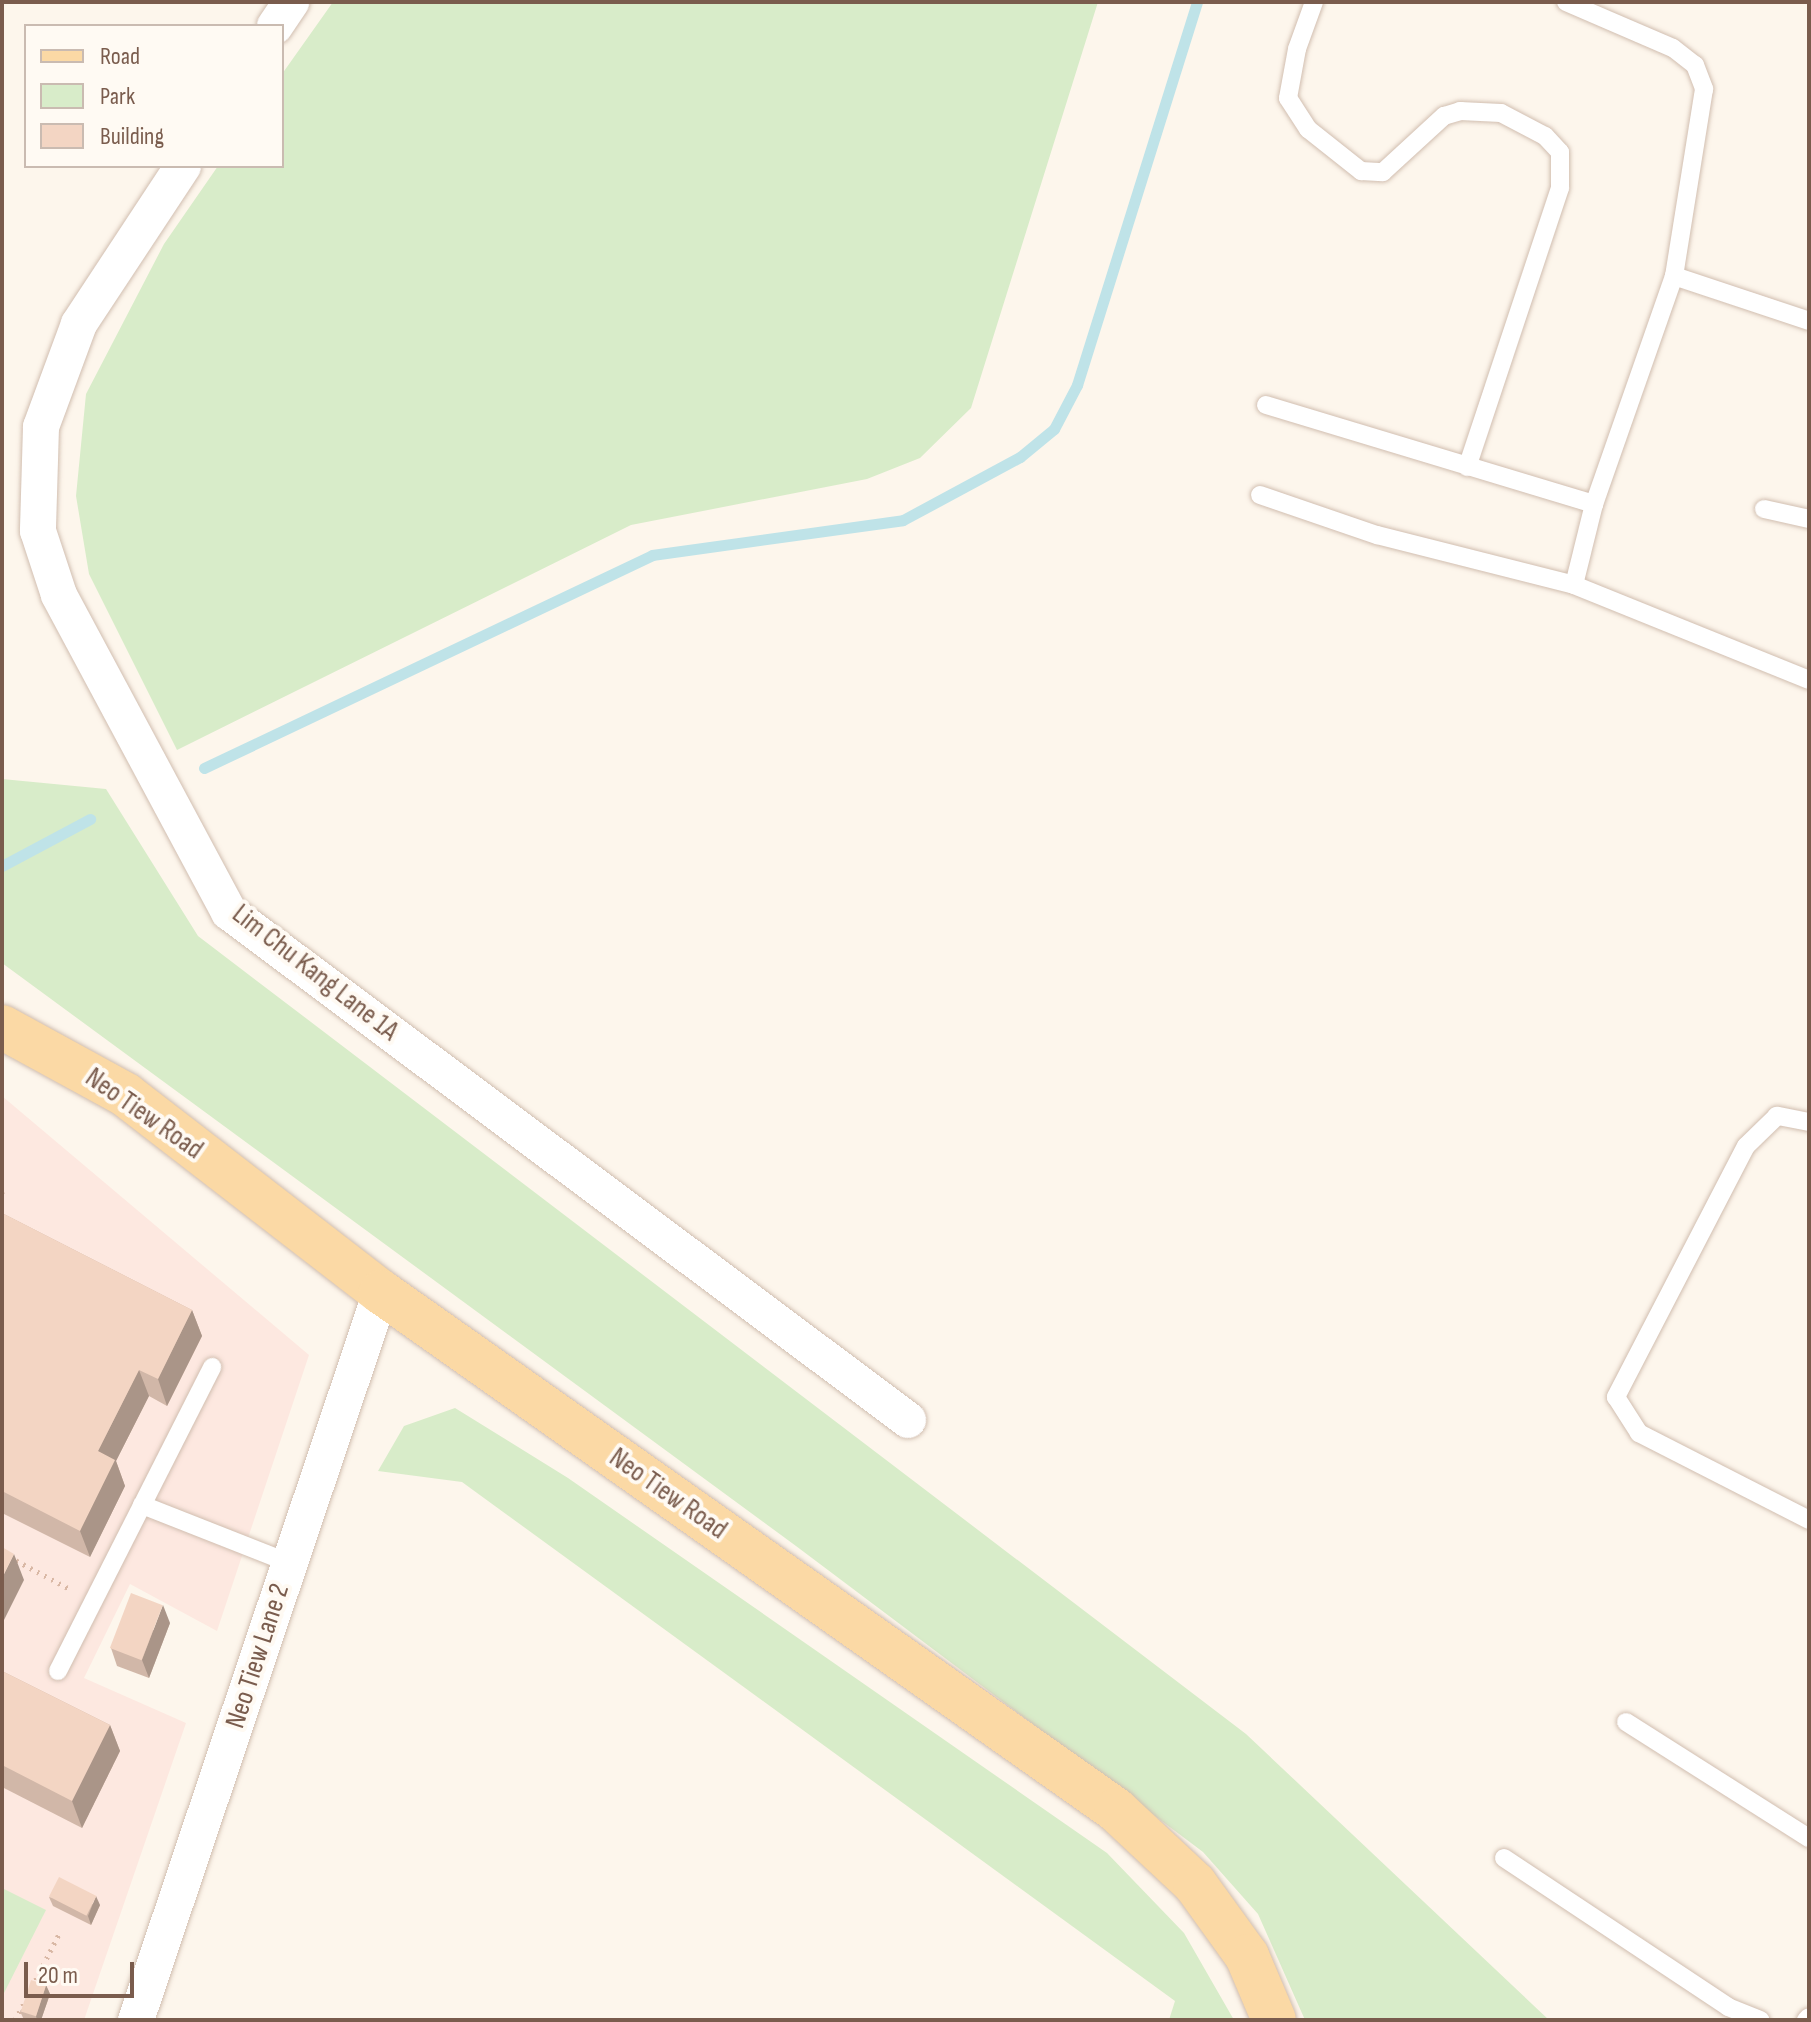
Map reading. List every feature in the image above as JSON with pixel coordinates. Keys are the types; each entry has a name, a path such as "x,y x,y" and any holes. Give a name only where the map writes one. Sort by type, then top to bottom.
{"main road":[{"name":"Neo Tiew Road","path":"2,1027 126,1095 381,1292 1116,1810 1195,1884 1247,1956 1274,2020"}],"street":[{"path":"276,24 291,2"},
{"name":"Lim Chu Kang Lane 1A","path":"182,168 79,324 41,427 38,531 59,595 229,912 908,1420"},
{"name":"Neo Tiew Lane 2","path":"136,2020 381,1292"}],"lane":[{"path":"1314,2 1297,49 1288,98 1308,129 1361,171 1383,172 1444,116 1460,111 1501,113 1545,136 1560,152 1560,188 1467,467"},
{"path":"1566,2 1673,48 1695,65 1704,89 1702,127 1674,276 1594,504 1574,585"},
{"path":"1674,276 1809,321"},
{"path":"1266,405 1594,504"},
{"path":"1260,495 1377,535 1574,585 1809,680"},
{"path":"1764,509 1809,519"},
{"path":"1809,1122 1777,1116 1746,1146 1616,1397 1639,1433 1809,1520"},
{"path":"58,1671 212,1367"},
{"path":"142,1505 289,1563"},
{"path":"1626,1722 1809,1838"},
{"path":"1504,1858 1728,2007 1761,2020"}],"path":[{"path":"2,1553 94,1601"},
{"path":"15,2020 59,1934"}],"shaded area":[{"path":"2,1096 309,1355 217,1631 130,1584 84,1678 186,1723 84,2020 2,2020"}],"green space":[{"path":"333,2 1098,2 971,408 920,458 867,479 631,525 177,750 89,574 76,496 86,394 164,244 217,168 284,168 284,71"},
{"path":"2,779 106,789 198,936 1246,1734 1549,2020 1305,2020 1258,1914 1203,1852 796,1546 2,963"},
{"path":"455,1408 568,1478 1107,1853 1184,1933 1234,2020 1169,2020 1175,2001 462,1482 378,1471 404,1426"},
{"path":"2,1888 46,1910 2,1997"}],"building":[{"path":"2,1213 192,1310 158,1379 139,1370 98,1451 115,1460 80,1531 2,1491"},
{"path":"2,1547 14,1554 2,1578"},
{"path":"131,1593 163,1605 142,1660 110,1648"},
{"path":"2,1671 110,1725 72,1801 2,1765"},
{"path":"59,1877 96,1896 86,1916 49,1897"},
{"path":"31,1980 46,1985 36,2016 21,2011"}],"waterway":[{"path":"204,768 652,555 903,520 1020,457 1054,429 1077,385 1197,2"},
{"path":"2,866 90,819"}]}
